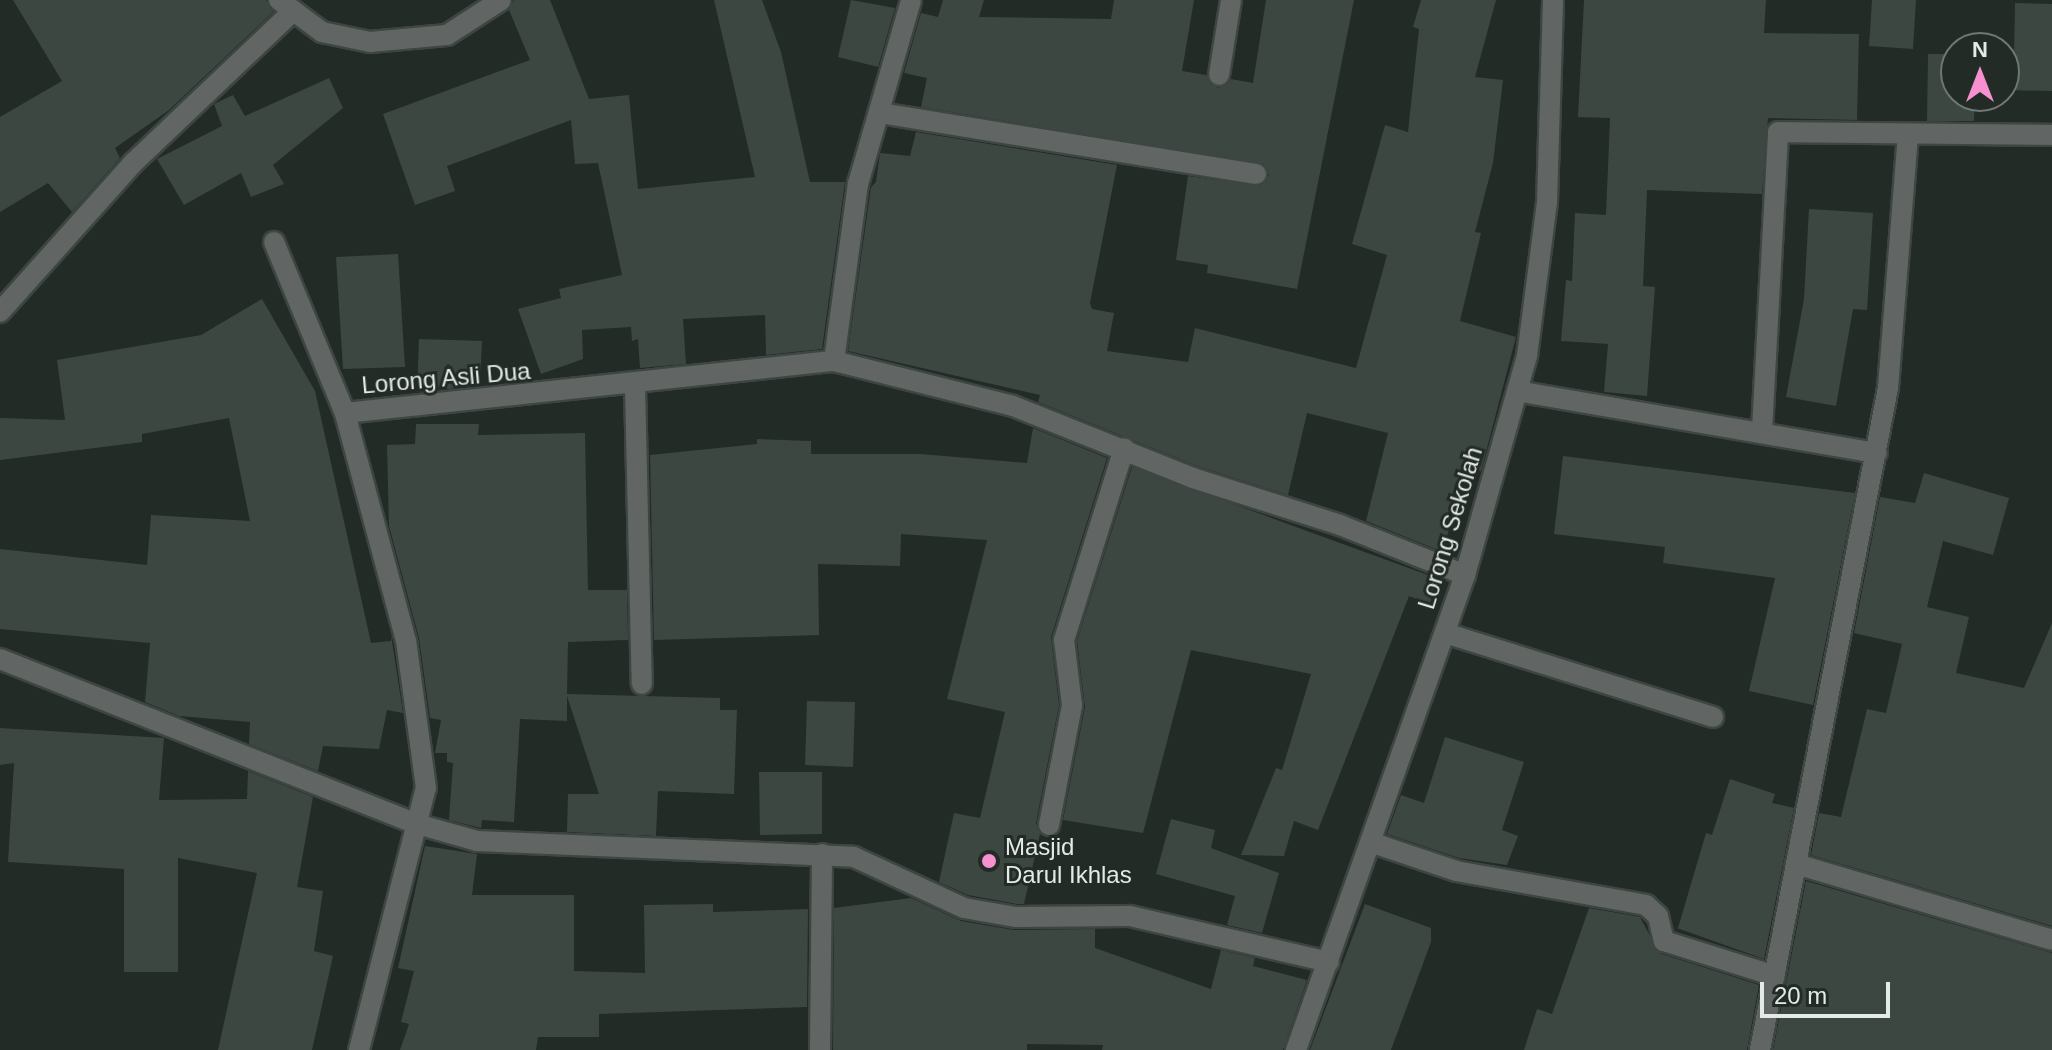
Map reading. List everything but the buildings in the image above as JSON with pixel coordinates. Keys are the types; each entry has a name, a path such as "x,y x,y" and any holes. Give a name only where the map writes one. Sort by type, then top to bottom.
{"street":[{"path":"0,312 133,163 286,6 322,32 343,37 421,41 464,26 501,0"},
{"path":"911,0 858,184 834,361 1013,406 1465,575"},
{"path":"1219,75 1231,0"},
{"name":"Lorong Sekolah","path":"1296,1050 1373,843 1465,575 1527,356 1547,203 1553,0"},
{"path":"880,113 1256,174"},
{"path":"1762,430 1778,132 1908,136 2052,135"},
{"path":"1760,1050 1877,453 1895,329 1908,136"},
{"path":"274,242 345,413"},
{"name":"Lorong Asli Dua","path":"359,1050 426,788 406,641 345,413 635,386 834,361"},
{"path":"635,386 642,684"},
{"path":"1517,391 1762,430 1877,453"},
{"path":"1049,825 1072,705 1064,640 1124,448"},
{"path":"1445,633 1713,717"},
{"path":"0,659 417,824 477,841 558,848 822,854 879,866 908,885 964,908 1016,917 1130,916 1329,962"},
{"path":"1373,843 1456,871 1646,905 1658,916 1664,941 1775,976"},
{"path":"820,1050 822,854"},
{"path":"1796,864 2052,940"}],"place":[{"name":"Masjid Darul Ikhlas","path":"989,861"}]}
